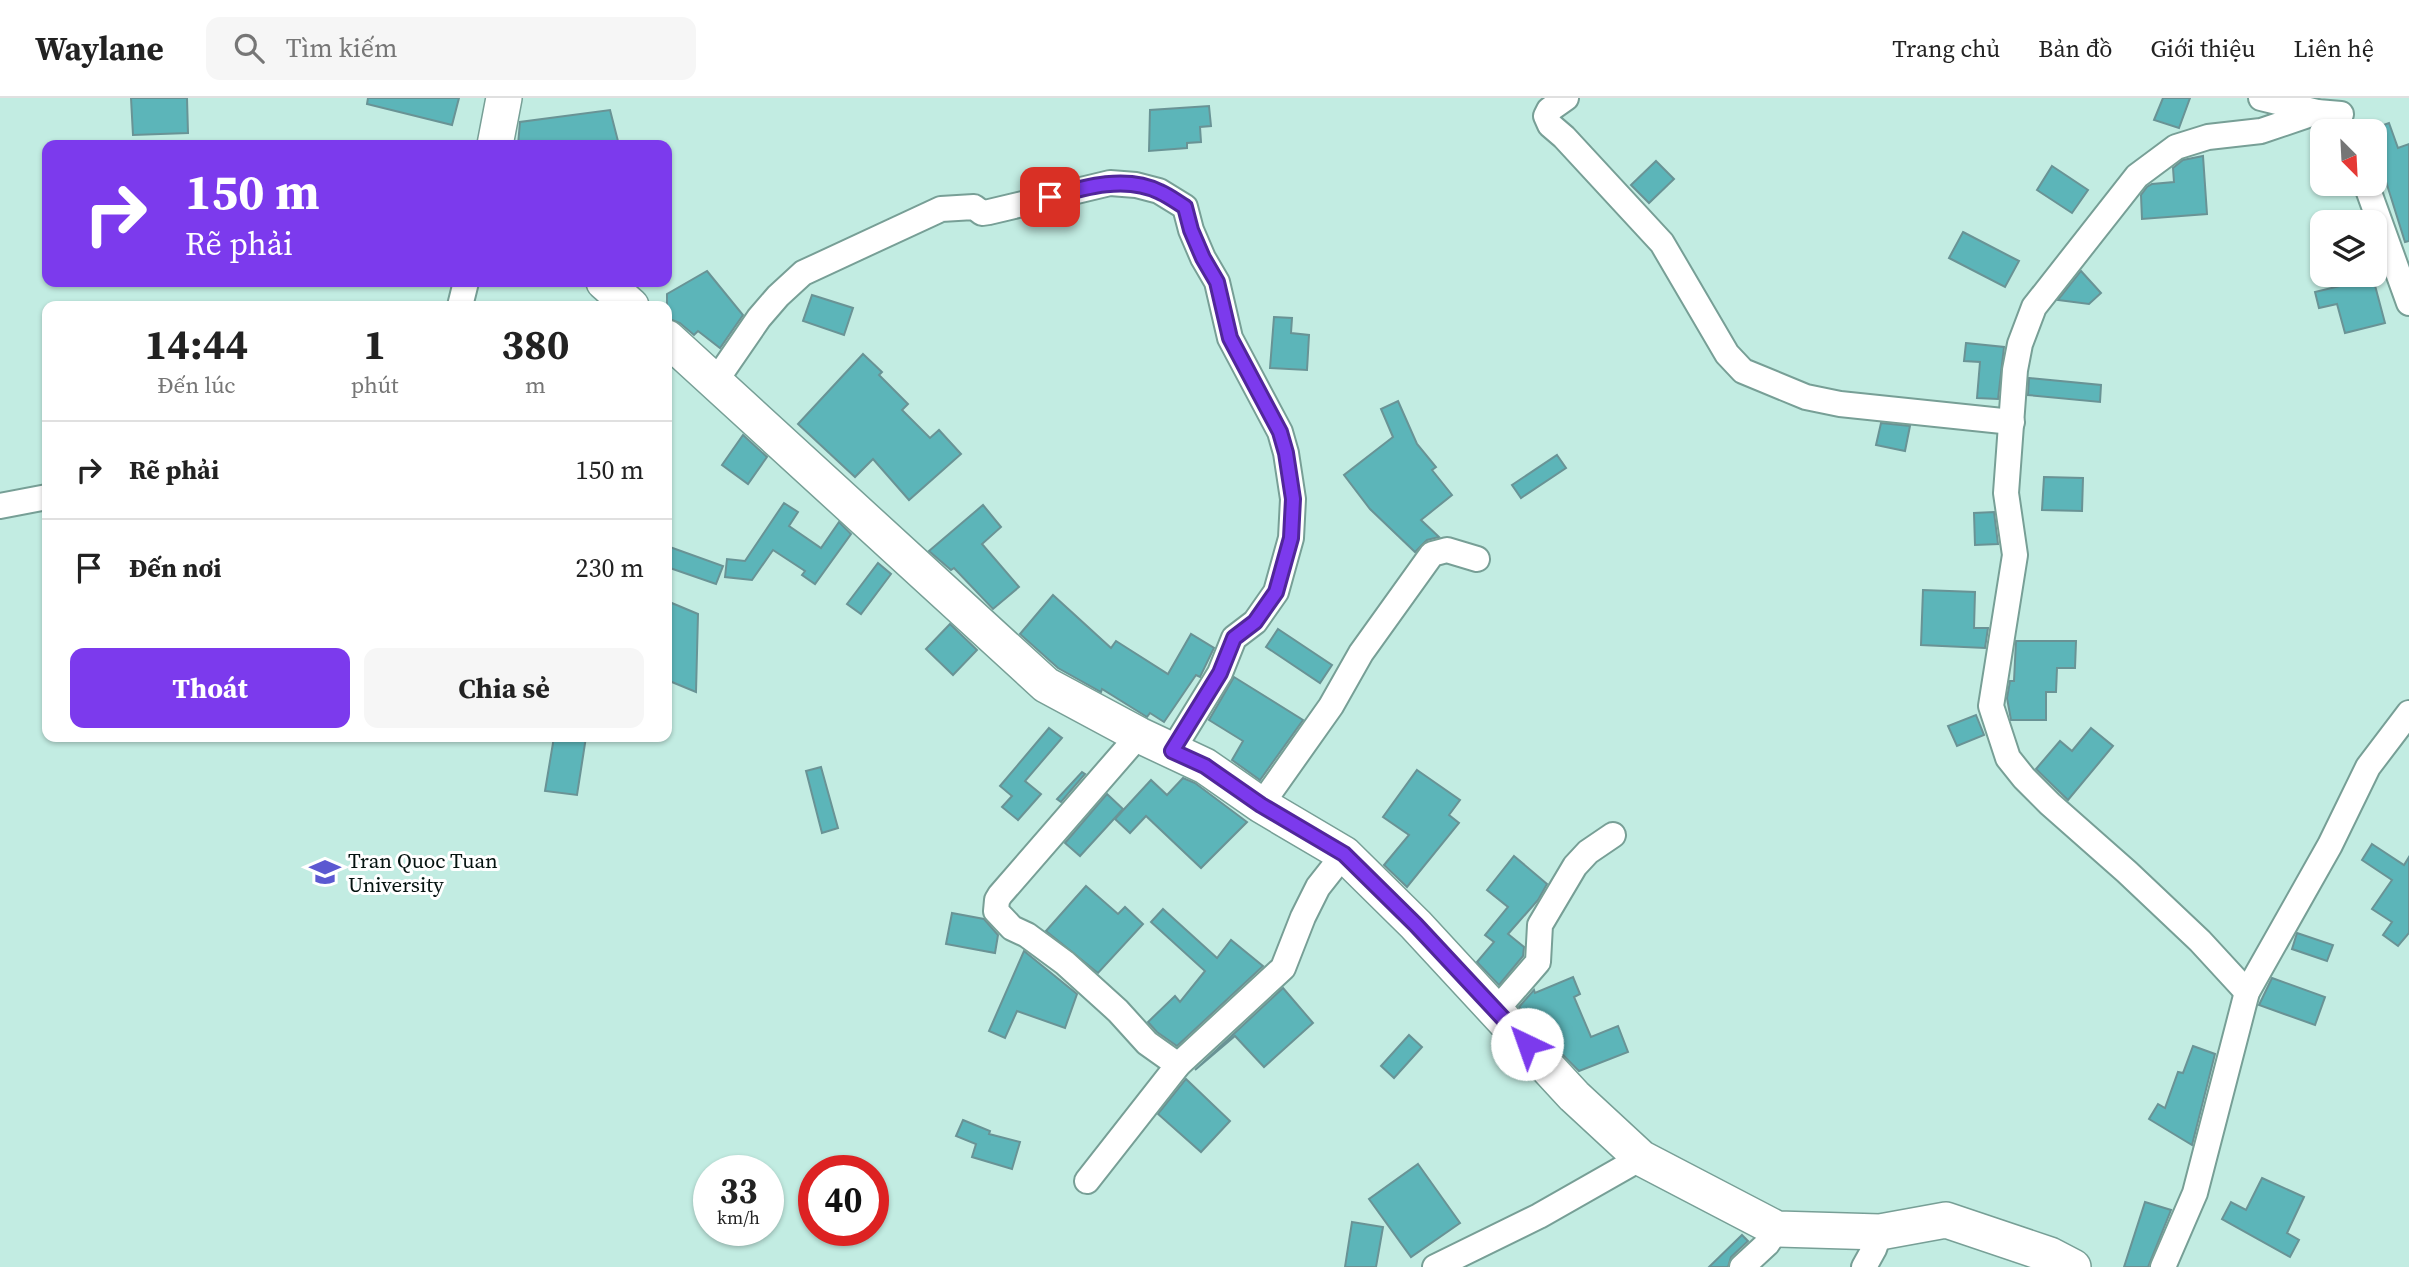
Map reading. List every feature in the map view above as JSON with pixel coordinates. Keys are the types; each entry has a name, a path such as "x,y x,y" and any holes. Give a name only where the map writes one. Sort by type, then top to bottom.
{"street":[{"path":"496,140 504,98"},
{"path":"1566,98 1549,110 1546,116 1550,125 1564,136 1662,243 1727,355 1743,371 1806,397 1829,402 2012,422"},
{"path":"2262,98 2338,114"},
{"path":"2247,992 2200,941 2050,804 2008,758 1991,706 2015,555 2006,493 2015,370 2020,344 2034,307 2137,176 2176,147 2208,137 2261,131 2338,114"},
{"path":"715,382 759,318 803,273 941,209 974,207 982,213 989,212 1110,183 1136,185 1159,191 1185,207 1191,230 1217,282 1230,338 1280,432 1293,499 1291,538 1276,592 1255,622 1234,638 1220,673 1172,751"},
{"path":"2370,196 2409,303"},
{"path":"610,287 625,301"},
{"path":"672,343 1046,685 1139,736 1205,766 1261,805 1344,854 1494,1007 1574,1096 1642,1158 1776,1229 1880,1232 1946,1220 2050,1255 2073,1267"},
{"path":"0,506 42,497"},
{"path":"1261,805 1331,706 1361,653 1432,554 1447,550 1477,559"},
{"path":"2163,1267 2195,1193 2247,992 2330,845 2368,767 2409,713"},
{"path":"1139,736 1000,895 996,911 1012,928 1027,935 1065,962 1118,1011 1147,1043 1178,1065"},
{"path":"1494,1007 1505,1000 1538,962 1540,925 1575,866 1587,852 1613,835"},
{"path":"1087,1181 1178,1065 1283,968 1318,887 1344,854"},
{"path":"1435,1267 1539,1216 1642,1158"},
{"path":"1742,1267 1767,1244 1776,1229"},
{"path":"1864,1267 1880,1232"}],"building":[{"path":"131,98 187,98 188,133 133,135"},
{"path":"368,98 459,98 452,125 367,104"},
{"path":"2163,98 2190,98 2179,128 2154,120"},
{"path":"1209,106 1211,126 1200,127 1201,142 1187,143 1187,148 1149,151 1150,110"},
{"path":"610,110 618,140 518,140 520,122"},
{"path":"2389,123 2398,148 2409,144 2409,241 2405,242 2387,185"},
{"path":"2203,156 2207,214 2142,219 2141,195 2147,187 2174,182 2173,168 2183,160"},
{"path":"1656,161 1674,179 1649,203 1631,185"},
{"path":"2052,166 2088,190 2072,213 2037,190"},
{"path":"1963,232 2019,261 2005,287 1949,258"},
{"path":"707,271 743,315 720,348 698,331 694,335 672,320 672,301 667,301 667,294"},
{"path":"2081,271 2101,293 2089,304 2058,300"},
{"path":"2336,287 2375,287 2385,323 2345,333 2337,304 2319,308 2315,292"},
{"path":"812,295 853,308 844,335 803,321"},
{"path":"1274,317 1292,318 1291,333 1309,335 1307,370 1270,368"},
{"path":"1966,343 2004,347 1998,399 1977,398 1980,362 1964,361"},
{"path":"863,354 882,372 879,375 908,404 902,410 930,438 939,430 961,454 909,500 873,459 855,477 798,424"},
{"path":"2029,378 2101,385 2100,402 2028,395"},
{"path":"1398,401 1417,444 1436,467 1432,470 1452,495 1421,520 1439,537 1427,540 1415,552 1370,509 1344,475 1393,437 1381,409"},
{"path":"1881,423 1910,426 1905,451 1876,445"},
{"path":"743,435 767,457 748,484 722,465"},
{"path":"1557,455 1566,468 1521,498 1512,485"},
{"path":"2044,477 2083,478 2082,511 2042,510"},
{"path":"784,503 798,512 789,526 821,548 839,522 851,534 815,584 802,575 805,571 773,550 752,580 725,577 727,559 745,561"},
{"path":"983,505 1001,527 982,544 1019,587 993,609 954,568 951,570 929,551"},
{"path":"1994,512 1998,544 1975,545 1974,513"},
{"path":"672,548 723,566 716,584 672,569"},
{"path":"878,563 891,574 861,614 847,604"},
{"path":"1923,590 1975,592 1974,628 1988,628 1985,648 1921,645"},
{"path":"1053,595 1111,648 1116,641 1168,674 1191,634 1214,648 1200,677 1196,675 1164,722 1150,713 1147,717 1102,689 1101,692 1058,668 1020,634"},
{"path":"672,603 698,614 696,692 672,682"},
{"path":"950,624 977,650 953,675 926,649"},
{"path":"1278,629 1332,665 1320,683 1266,647"},
{"path":"2016,641 2076,641 2075,668 2057,668 2056,692 2046,692 2046,720 2011,720 2007,698 2010,681 2014,681"},
{"path":"1234,677 1303,720 1260,780 1232,760 1243,741 1209,720"},
{"path":"1976,715 1984,735 1957,746 1948,726"},
{"path":"1049,728 1062,738 1025,781 1041,794 1018,820 1002,807 1012,796 1000,786"},
{"path":"2091,728 2113,746 2068,800 2036,769 2060,741 2072,751"},
{"path":"553,742 585,742 577,795 545,791"},
{"path":"821,767 838,828 822,833 806,771"},
{"path":"1417,770 1460,800 1449,815 1459,823 1407,887 1384,865 1409,835 1383,817"},
{"path":"1082,772 1085,774 1061,802 1057,799"},
{"path":"1183,778 1195,783 1247,822 1201,868 1146,816 1130,833 1115,819 1151,780 1167,795"},
{"path":"1107,794 1123,809 1080,856 1065,843"},
{"path":"2372,844 2404,865 2409,857 2409,933 2398,946 2383,935 2392,922 2372,909 2392,880 2362,860"},
{"path":"1514,856 1547,884 1538,900 1508,934 1524,947 1523,956 1499,985 1477,962 1494,942 1485,935 1508,907 1487,890"},
{"path":"1086,886 1118,914 1125,907 1143,924 1098,973 1046,931"},
{"path":"1163,909 1217,958 1231,940 1263,966 1177,1046 1148,1022 1175,996 1180,1002 1205,971 1151,922"},
{"path":"952,913 984,919 998,935 995,953 946,944"},
{"path":"2297,933 2333,945 2327,961 2292,949"},
{"path":"1024,951 1077,994 1065,1028 1017,1011 1005,1038 989,1031"},
{"path":"1573,977 1580,994 1574,997 1591,1037 1618,1026 1628,1052 1579,1071 1559,1051 1553,1035 1547,1037 1519,1007 1534,990 1535,993"},
{"path":"2272,978 2325,997 2315,1025 2259,1005"},
{"path":"1283,988 1313,1023 1264,1067 1235,1036 1195,1070"},
{"path":"1409,1035 1422,1047 1394,1078 1381,1066"},
{"path":"2193,1046 2215,1054 2192,1145 2149,1119 2158,1104 2165,1108 2178,1072 2183,1073"},
{"path":"1186,1079 1230,1121 1201,1152 1158,1114"},
{"path":"963,1120 990,1131 989,1134 1020,1142 1012,1169 972,1157 976,1144 956,1136"},
{"path":"1418,1164 1460,1223 1411,1257 1369,1199"},
{"path":"2262,1178 2304,1197 2287,1233 2299,1240 2290,1257 2222,1219 2231,1202 2246,1210"},
{"path":"2145,1202 2171,1210 2148,1267 2124,1267"},
{"path":"1352,1222 1383,1227 1376,1267 1345,1267"},
{"path":"1742,1235 1748,1241 1731,1257 1728,1267 1709,1267"}],"place":[{"name":"Tran Quoc Tuan University","path":"325,872"}],"route":[{"path":"1050,197 1110,183 1136,185 1159,191 1185,207 1191,230 1217,282 1230,338 1280,432 1286,453 1293,499 1291,538 1276,592 1255,622 1234,638 1220,673 1172,751 1205,766 1261,805 1344,854 1416,925 1527,1044"}]}
